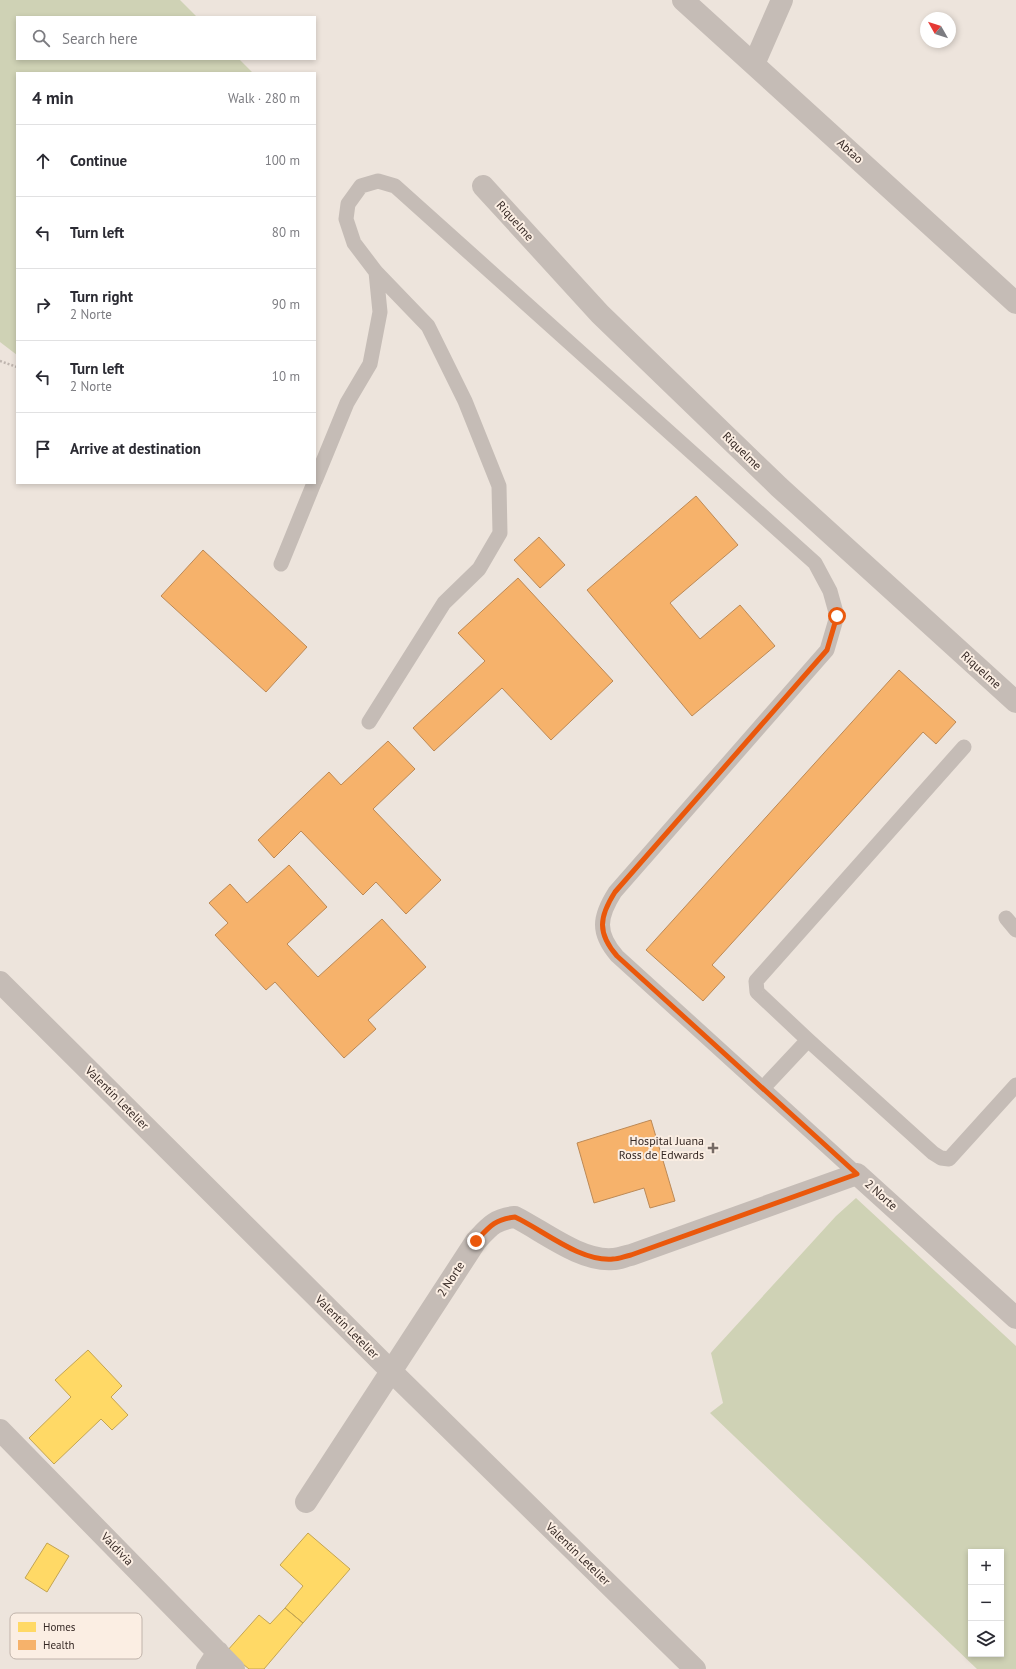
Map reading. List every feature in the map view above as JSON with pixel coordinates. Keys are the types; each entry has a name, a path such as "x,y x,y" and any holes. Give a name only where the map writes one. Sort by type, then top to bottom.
{"street":[{"path":"754,64 782,0"},
{"name":"Abtao","path":"686,1 1016,303"},
{"name":"Riquelme","path":"483,186 600,314 779,487 1016,702"},
{"name":"Valentín Letelier","path":"0,982 391,1371 695,1669"},
{"name":"2 Norte","path":"306,1502 476,1241 492,1224 503,1218 515,1217 582,1253 598,1258 612,1259 631,1255 857,1174 1016,1318"},
{"name":"Valdivia","path":"0,1430 213,1661 234,1669"}],"lane":[{"path":"369,722 444,603 479,569 500,533 498,486 466,402 428,326 376,272 354,243 346,219 348,204 361,186 378,181 395,186 815,563 830,591 837,616 827,650 615,892 607,905 603,918 603,933 607,945 617,956 857,1174"},
{"path":"316,480 347,404 370,364 380,312 376,272"},
{"path":"281,564 314,484"},
{"path":"964,747 756,981 757,992 933,1153 941,1158 949,1159 1016,1085"},
{"path":"1006,918 1016,930"},
{"path":"763,1088 808,1040"}],"path":[{"path":"0,361 16,367"}],"green space":[{"path":"0,0 180,0 196,16 16,16 16,60 240,60 252,72 16,72 16,354 0,342"},
{"path":"856,1198 1016,1346 1016,1669 977,1669 710,1413 723,1403 711,1353 836,1216"}],"building: Homes":[{"path":"88,1350 122,1386 111,1397 128,1415 112,1430 101,1419 54,1464 29,1438 71,1397 55,1380"},
{"path":"308,1533 350,1569 303,1623 285,1608 303,1586 280,1565"},
{"path":"47,1543 69,1556 47,1592 25,1578"},
{"path":"285,1608 303,1623 264,1669 249,1669 227,1651 259,1615 270,1624"}],"building: Health":[{"path":"696,496 738,545 670,603 700,639 740,605 775,646 692,716 587,590"},
{"path":"539,537 565,565 540,588 514,560"},
{"path":"203,550 307,647 266,692 161,596"},
{"path":"518,578 613,681 551,740 502,688 434,751 413,728 485,661 458,633"},
{"path":"899,670 956,722 936,744 923,732 712,965 725,977 703,1001 646,950"},
{"path":"388,741 415,769 373,809 441,880 406,914 376,882 363,895 301,831 274,858 258,840 329,772 341,785"},
{"path":"289,865 327,907 287,944 318,977 382,919 426,967 368,1020 376,1029 344,1058 275,982 266,990 215,935 228,923 209,903 230,884 247,903"},
{"path":"651,1120 675,1201 650,1208 644,1188 594,1203 577,1143"}],"place":[{"name":"Hospital Juana Ross de Edwards","path":"713,1148"}],"route":[{"path":"476,1241 492,1224 503,1218 515,1217 582,1253 598,1258 612,1259 631,1255 857,1174 617,956 607,945 603,933 603,918 607,905 615,892 827,650 837,616"}]}
